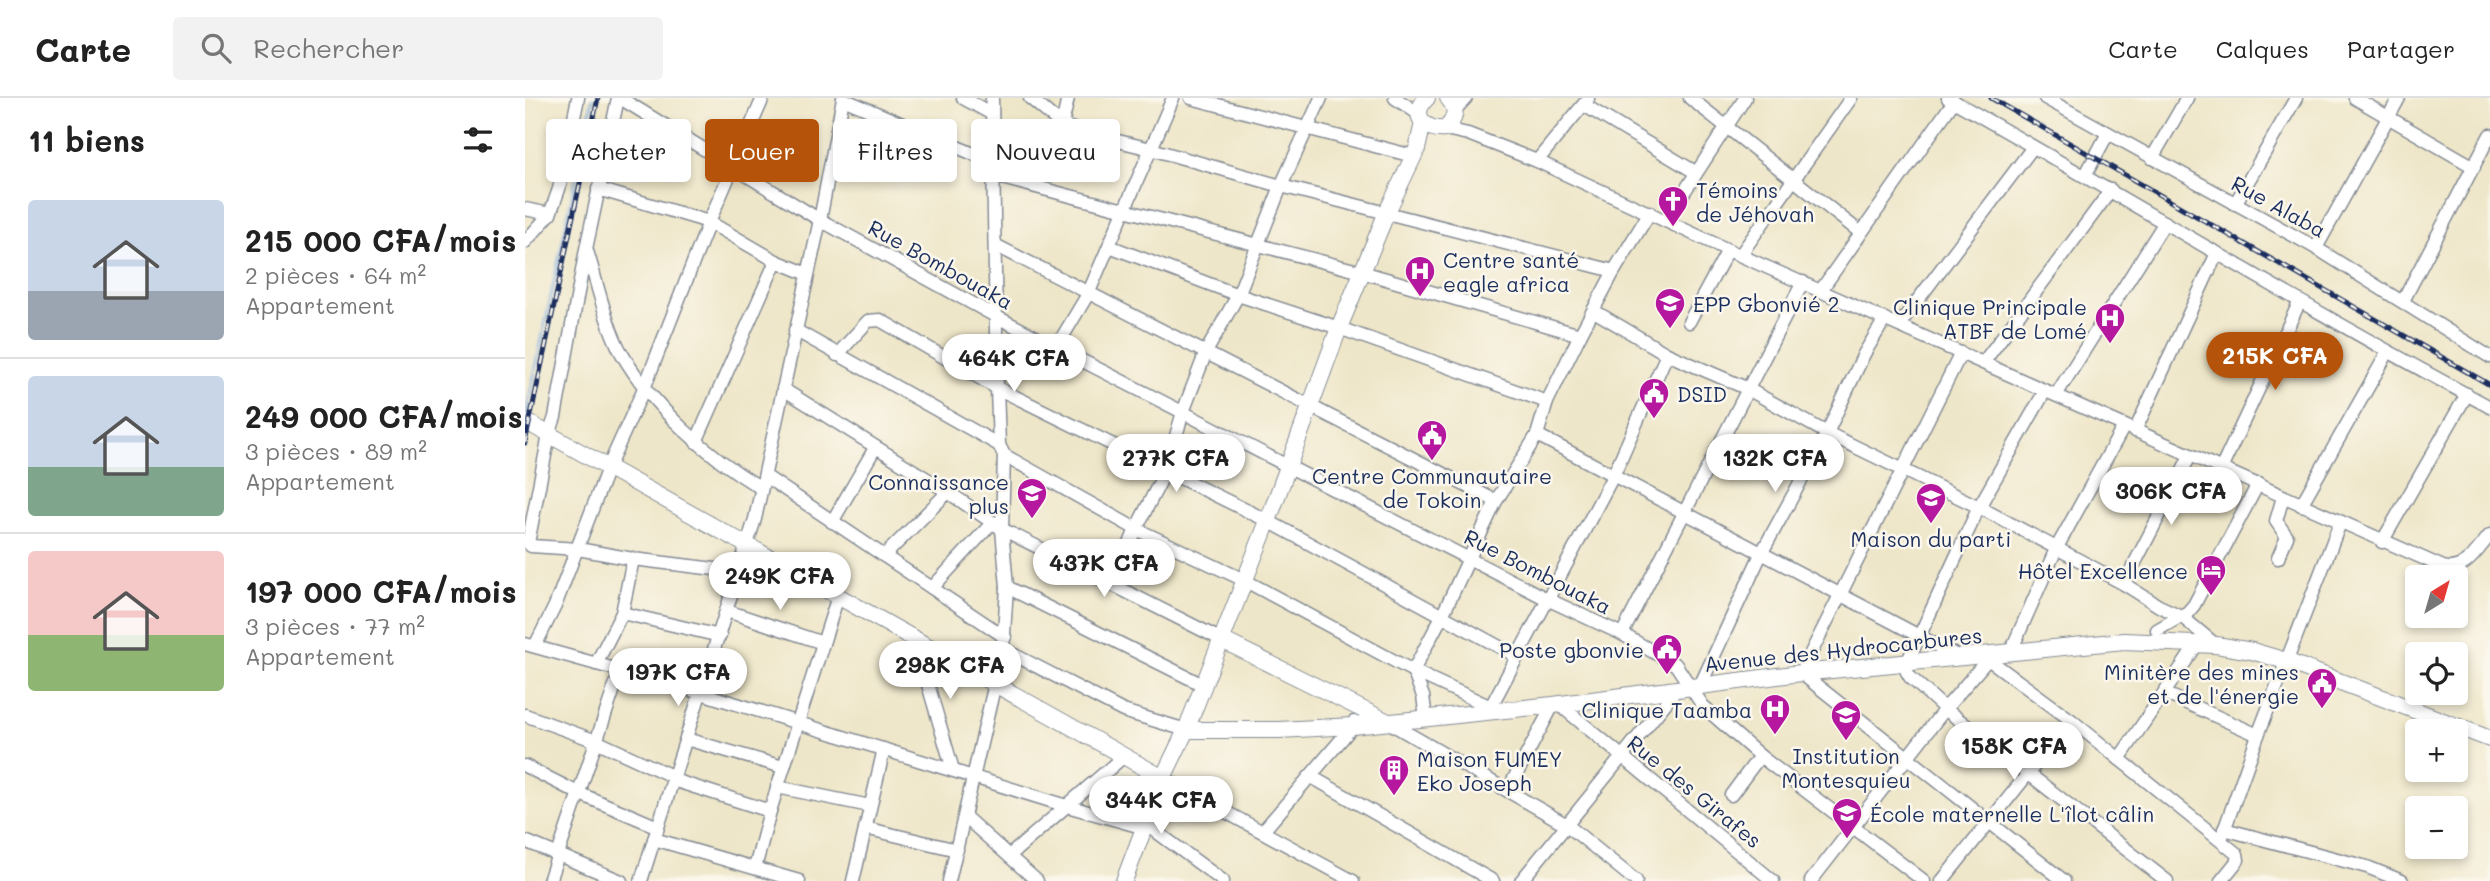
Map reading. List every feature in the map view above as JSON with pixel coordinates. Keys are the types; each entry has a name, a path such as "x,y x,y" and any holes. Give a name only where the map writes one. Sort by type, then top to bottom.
{"main road":[{"path":"1124,881 1222,640 1312,406 1339,328 1415,152 1426,110 1453,121 1456,105"},
{"path":"525,421 1164,778"},
{"name":"Avenue des Hydrocarbures","path":"1187,730 1279,730 1353,726 1557,705 1801,673 1959,657 1987,657 2011,651 2151,635 2252,651 2286,661 2490,738"},
{"path":"1222,640 1388,722"}],"street":[{"path":"525,242 550,214 559,189 578,98"},
{"path":"619,98 598,189 528,543 531,546 578,549 632,559 739,572"},
{"name":"Rue Bombouaka","path":"619,98 705,151"},
{"path":"754,119 763,98"},
{"path":"963,98 992,114"},
{"path":"992,98 992,119"},
{"path":"1030,98 1055,119"},
{"path":"1063,119 1068,98"},
{"path":"1057,346 1089,294 1173,98"},
{"path":"1191,98 1415,152"},
{"path":"1113,585 1136,529 1166,470 1183,412 1206,352 1238,295 1281,186 1321,98"},
{"path":"1395,98 1426,110 1468,134 1537,161 1734,252 2443,567 2453,569 2463,565 2490,535"},
{"path":"1690,98 1861,233"},
{"path":"1666,220 1745,98"},
{"path":"1689,322 1734,252 1794,180 1851,98"},
{"name":"Rue Alaba","path":"2045,98 2316,248 2490,357"},
{"path":"2152,158 2187,98"},
{"path":"2235,204 2296,98"},
{"path":"2355,98 2474,167"},
{"path":"2316,248 2399,98"},
{"path":"641,881 747,546 820,220 843,99 971,158"},
{"path":"1821,290 1951,100 2388,352 2490,407"},
{"path":"1537,161 1587,101 1696,172"},
{"path":"1456,105 1468,134"},
{"path":"2085,176 2108,133"},
{"path":"2403,301 2490,135"},
{"path":"1120,141 1281,186 1614,271"},
{"path":"1899,325 2033,147"},
{"path":"726,182 645,386 608,468 555,606 530,645 701,693 1066,806 1145,826 1223,881"},
{"name":"Rue Bombouaka","path":"757,182 820,220 997,317 1546,599 1622,634 1676,665 1703,706 1760,756 1921,880"},
{"path":"949,881 1004,643 1007,587 998,525 1001,450 997,388 994,182"},
{"path":"1036,182 1125,210 1362,272 1580,335"},
{"path":"598,189 709,222 776,261 808,274"},
{"path":"1983,363 2111,190"},
{"path":"525,209 550,214"},
{"path":"1426,718 1423,696 1413,671 1496,501 1537,435 1546,402 1580,335 1614,271 1650,212"},
{"path":"2165,222 2050,393 1979,507 1906,670 1910,677 1945,709 2167,881"},
{"path":"995,245 1496,501"},
{"path":"1109,246 1238,295 1546,402"},
{"path":"586,249 622,354 645,386 696,442 735,472 763,482 832,522 932,588 1004,643 1123,711 1187,730"},
{"path":"2011,651 2056,549 2130,429 2217,253"},
{"path":"696,442 776,261"},
{"path":"1622,634 1803,282"},
{"path":"2221,469 2300,301"},
{"path":"1594,311 1667,354 1747,388 1827,433 1979,507 2124,584 2181,616 2216,645"},
{"path":"837,355 869,321 875,319 997,388 1268,521 1518,657"},
{"path":"1521,881 1622,757 1690,688 1827,433 1864,354 1885,319"},
{"path":"795,330 1136,529 1244,580 1489,710 1613,476 1667,354"},
{"path":"2301,505 2388,352"},
{"path":"1961,353 1801,673 2064,881"},
{"path":"783,388 998,525 1222,640"},
{"path":"2382,542 2467,394"},
{"path":"1537,435 1959,657"},
{"path":"832,522 875,448"},
{"path":"2124,584 2190,456"},
{"path":"2151,635 2188,612 2194,605 2258,484"},
{"path":"884,556 948,492"},
{"path":"2278,558 2287,537 2276,521 2283,496"},
{"path":"2222,834 2257,735 2340,523"},
{"path":"932,588 998,525"},
{"path":"596,664 622,613 632,559"},
{"path":"1007,587 1203,685"},
{"path":"755,867 777,787 838,596"},
{"path":"2119,759 2164,693 2192,643 2194,605"},
{"path":"2151,635 2161,621 2159,606"},
{"path":"727,611 823,643"},
{"path":"622,613 720,635"},
{"path":"915,640 953,770"},
{"path":"1811,881 1987,657 2222,834 2239,858 2221,881"},
{"path":"549,881 620,671"},
{"path":"2164,693 2257,735"},
{"path":"1508,790 1557,705"},
{"name":"Rue des Girafes","path":"1557,705 1773,881"},
{"path":"1263,831 1353,726 1358,706"},
{"path":"525,715 596,741 673,779 770,811"},
{"path":"1942,881 2071,720"},
{"path":"1388,722 1567,825 1636,881"},
{"path":"686,739 783,768"},
{"path":"853,881 884,749"},
{"path":"1009,856 1124,756"},
{"path":"1731,795 1760,756"},
{"path":"525,766 656,833 799,881"},
{"path":"1310,776 1493,881"},
{"path":"1164,778 1353,881"},
{"path":"777,787 870,806"},
{"path":"965,817 1037,881"},
{"path":"865,828 957,850"},
{"path":"2222,834 2367,867 2402,881"},
{"path":"525,841 621,881"}],"waterway":[{"path":"526,414 593,98"}],"railway":[{"path":"525,443 598,98"},
{"path":"1991,98 2490,385"}],"place":[{"name":"Témoins de Jéhovah","path":"1673,228"},
{"name":"Centre santé eagle africa","path":"1420,298"},
{"name":"EPP Gbonvié 2","path":"1670,330"},
{"name":"Clinique Principale ATBF de Lomé","path":"2110,345"},
{"name":"DSID","path":"1654,420"},
{"name":"Centre Communautaire de Tokoin","path":"1432,462"},
{"name":"Connaissance plus","path":"1032,520"},
{"name":"Maison du parti","path":"1931,525"},
{"name":"Hôtel Excellence","path":"2211,597"},
{"name":"Poste gbonvie","path":"1667,676"},
{"name":"Minitère des mines et de l'énergie","path":"2322,710"},
{"name":"Clinique Taamba","path":"1775,736"},
{"name":"Institution Montesquieu","path":"1846,742"},
{"name":"Maison FUMEY Eko Joseph","path":"1394,797"},
{"name":"École maternelle L'îlot câlin","path":"1847,840"}]}
